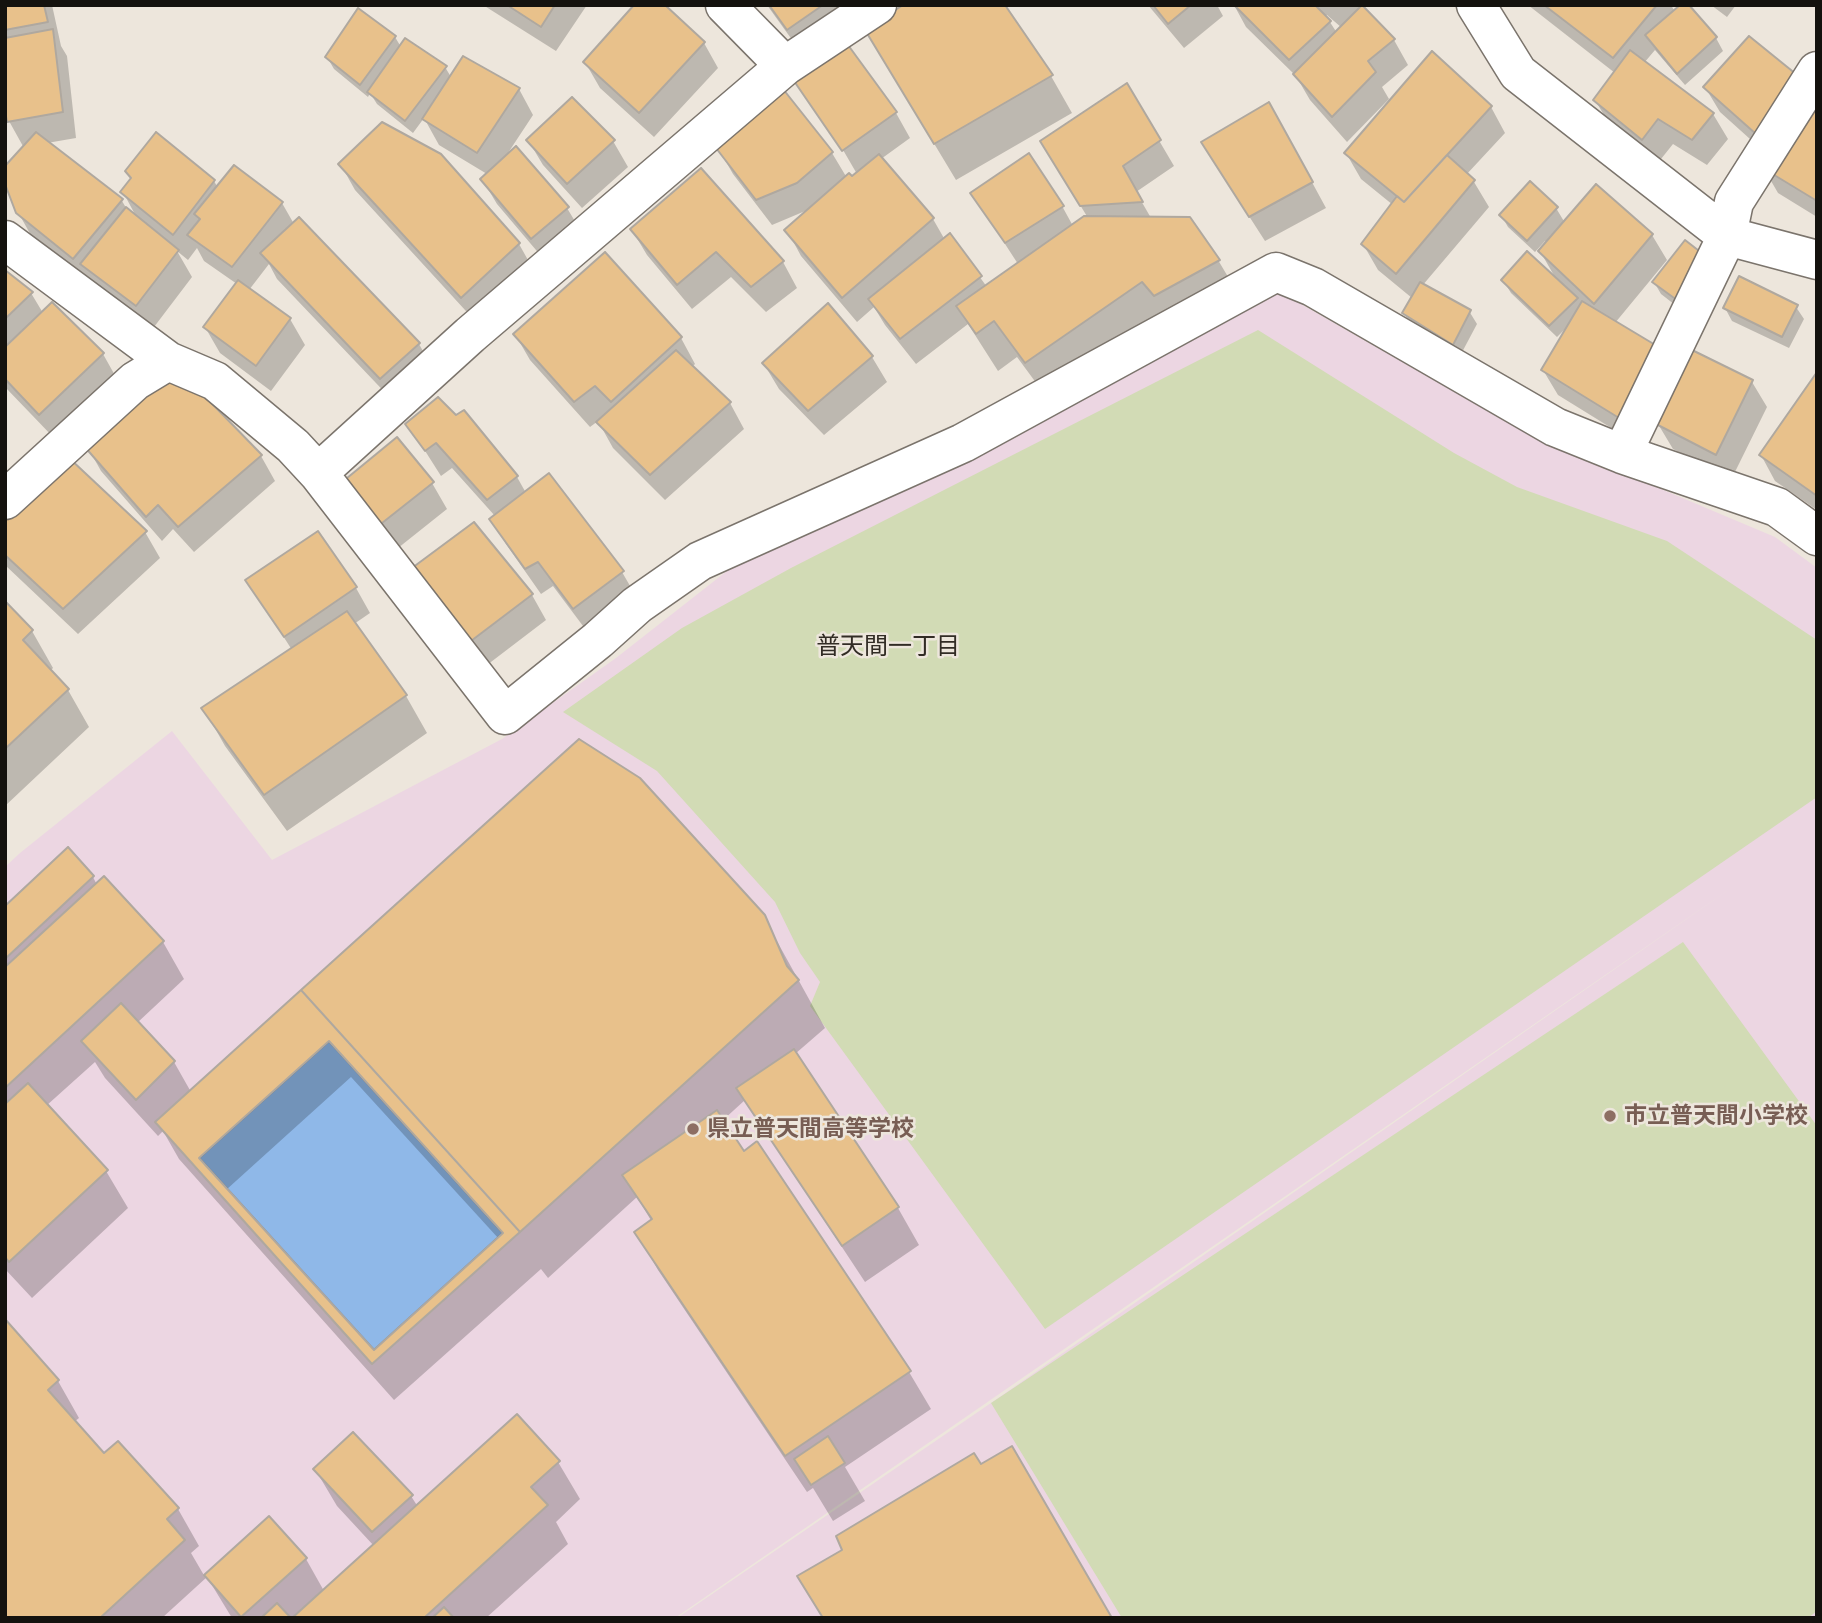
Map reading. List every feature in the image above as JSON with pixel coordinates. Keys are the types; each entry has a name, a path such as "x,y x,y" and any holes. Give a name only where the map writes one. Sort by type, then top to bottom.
{"street":[{"path":"725,5 785,66"},
{"path":"317,474 470,335 785,66 877,5"},
{"path":"1476,5 1518,73 1727,236 1817,260"},
{"path":"1622,454 1727,236 1734,202 1817,71"},
{"path":"5,240 168,361 215,381 293,446 505,715 637,605 700,561 963,443 1276,272 1313,288 1555,427 1622,454 1777,507 1817,536"},
{"path":"5,500 135,381 168,361"}],"shaded area":[{"name":"県立普天間高等学校","path":"1280,292 1521,430 1775,537 1817,568 1817,1618 677,1618 1737,884 675,1618 5,1618 5,867 172,731 272,860 502,739 616,658 741,560 1014,431"}],"green space":[{"path":"1258,330 1454,453 1517,487 1667,541 1817,640 1817,797 1045,1329 810,1006 820,982 800,953 775,902 657,771 563,712 682,628 791,568"},
{"name":"市立普天間小学校","path":"1683,942 1817,1126 1817,1611 1808,1618 1122,1618 991,1403"}],"water":[{"path":"329,1041 503,1233 374,1350 199,1158"}],"building":[{"path":"5,5 44,5 48,22 5,30"},
{"path":"507,5 555,5 541,27"},
{"path":"634,5 665,5 705,42 639,113 583,62"},
{"path":"769,5 823,5 787,30"},
{"path":"903,5 1005,5 1053,75 934,144 865,30"},
{"path":"1153,5 1191,5 1168,24"},
{"path":"1234,5 1315,5 1331,21 1289,60"},
{"path":"1362,5 1395,39 1368,61 1376,72 1332,117 1293,74"},
{"path":"1544,5 1657,5 1613,58"},
{"path":"1680,5 1689,5 1717,37 1677,74 1645,35"},
{"path":"358,8 396,36 360,85 325,57"},
{"path":"53,29 63,112 7,122 5,38"},
{"path":"1749,36 1807,83 1756,134 1703,87"},
{"path":"405,38 447,66 405,121 367,92"},
{"path":"848,45 897,112 842,151 794,81"},
{"path":"1630,50 1714,113 1692,140 1658,119 1642,140 1593,100"},
{"path":"1432,51 1492,106 1404,202 1344,153"},
{"path":"463,56 520,88 477,153 422,119"},
{"path":"1127,83 1161,140 1123,166 1143,202 1080,206 1040,141"},
{"path":"783,89 833,152 797,183 756,200 716,148"},
{"path":"1817,92 1817,201 1761,167"},
{"path":"572,97 615,140 567,184 526,140"},
{"path":"1269,102 1313,182 1249,217 1201,142"},
{"path":"382,122 441,154 520,243 461,298 338,164"},
{"path":"36,132 123,199 73,259 16,213 5,184 5,166"},
{"path":"156,132 215,180 173,235 120,192 131,178 125,171"},
{"path":"516,146 569,207 531,239 480,179"},
{"path":"1029,153 1064,206 1005,243 970,193"},
{"path":"879,154 934,218 842,298 784,230 849,173 852,176"},
{"path":"1447,155 1475,180 1396,274 1361,244 1397,196 1404,202"},
{"path":"234,165 283,202 232,267 187,235 200,219 194,214"},
{"path":"701,168 784,261 751,287 716,252 677,285 630,229"},
{"path":"1530,181 1558,207 1527,241 1499,215"},
{"path":"1596,184 1653,234 1594,304 1538,251"},
{"path":"126,207 179,250 136,306 80,264"},
{"path":"1084,216 1190,217 1220,260 1154,296 1142,282 1025,363 994,321 976,334 956,306"},
{"path":"299,217 420,343 380,379 260,253"},
{"path":"950,233 982,276 900,339 868,299"},
{"path":"1685,240 1712,261 1681,303 1652,282"},
{"path":"1527,251 1578,298 1549,326 1501,280"},
{"path":"605,252 682,337 611,402 595,386 574,402 513,334"},
{"path":"5,270 33,292 5,319"},
{"path":"1739,276 1798,305 1782,337 1723,308"},
{"path":"238,280 291,318 256,366 203,327"},
{"path":"1420,282 1471,310 1453,345 1402,313"},
{"path":"1582,301 1657,346 1619,418 1541,370"},
{"path":"52,302 104,353 39,415 5,379 5,347"},
{"path":"828,303 873,356 808,411 762,363"},
{"path":"676,350 731,402 650,475 596,422"},
{"path":"1692,350 1753,380 1716,455 1656,424"},
{"path":"1817,372 1817,496 1759,455"},
{"path":"188,379 262,455 178,527 158,505 146,517 84,446 156,381"},
{"path":"438,397 456,415 464,410 518,476 487,500 436,443 425,451 405,424"},
{"path":"397,437 434,482 377,527 341,483"},
{"path":"68,457 147,531 63,609 5,555 5,517"},
{"path":"549,473 624,571 573,609 538,562 525,569 489,519"},
{"path":"474,522 533,594 471,641 412,568"},
{"path":"318,531 357,587 284,637 245,580"},
{"path":"5,601 33,630 23,640 69,689 5,749"},
{"path":"347,611 407,695 264,795 201,708"},
{"path":"579,739 640,778 765,915 787,966 799,980 520,1232 301,990"},
{"path":"68,847 94,876 5,959 5,906"},
{"path":"104,876 164,941 5,1088 5,967"},
{"path":"301,990 520,1232 372,1364 155,1122","holes":["329,1041 503,1233 374,1350 199,1158"]},
{"path":"121,1003 175,1061 136,1100 81,1041"},
{"path":"794,1049 899,1207 842,1246 736,1088"},
{"path":"28,1083 108,1170 9,1262 5,1257 5,1104"},
{"path":"717,1110 744,1151 757,1141 911,1371 785,1456 634,1232 652,1219 622,1175"},
{"path":"5,1319 59,1380 48,1390 104,1453 118,1441 179,1508 167,1519 185,1540 100,1618 5,1618"},
{"path":"517,1414 560,1461 531,1487 548,1505 424,1618 292,1618"},
{"path":"353,1432 413,1495 372,1532 313,1469"},
{"path":"828,1436 845,1463 811,1485 794,1459"},
{"path":"1012,1446 1112,1618 823,1618 797,1576 842,1550 836,1536 974,1453 981,1464"},
{"path":"269,1516 307,1558 241,1617 204,1575"},
{"path":"277,1603 291,1618 261,1618"},
{"path":"444,1607 454,1618 432,1618"}],"place":[{"name":"市立普天間小学校","path":"1610,1116"},
{"name":"県立普天間高等学校","path":"693,1129"}],"district":[{"name":"普天間一丁目","path":"888,647"}]}
